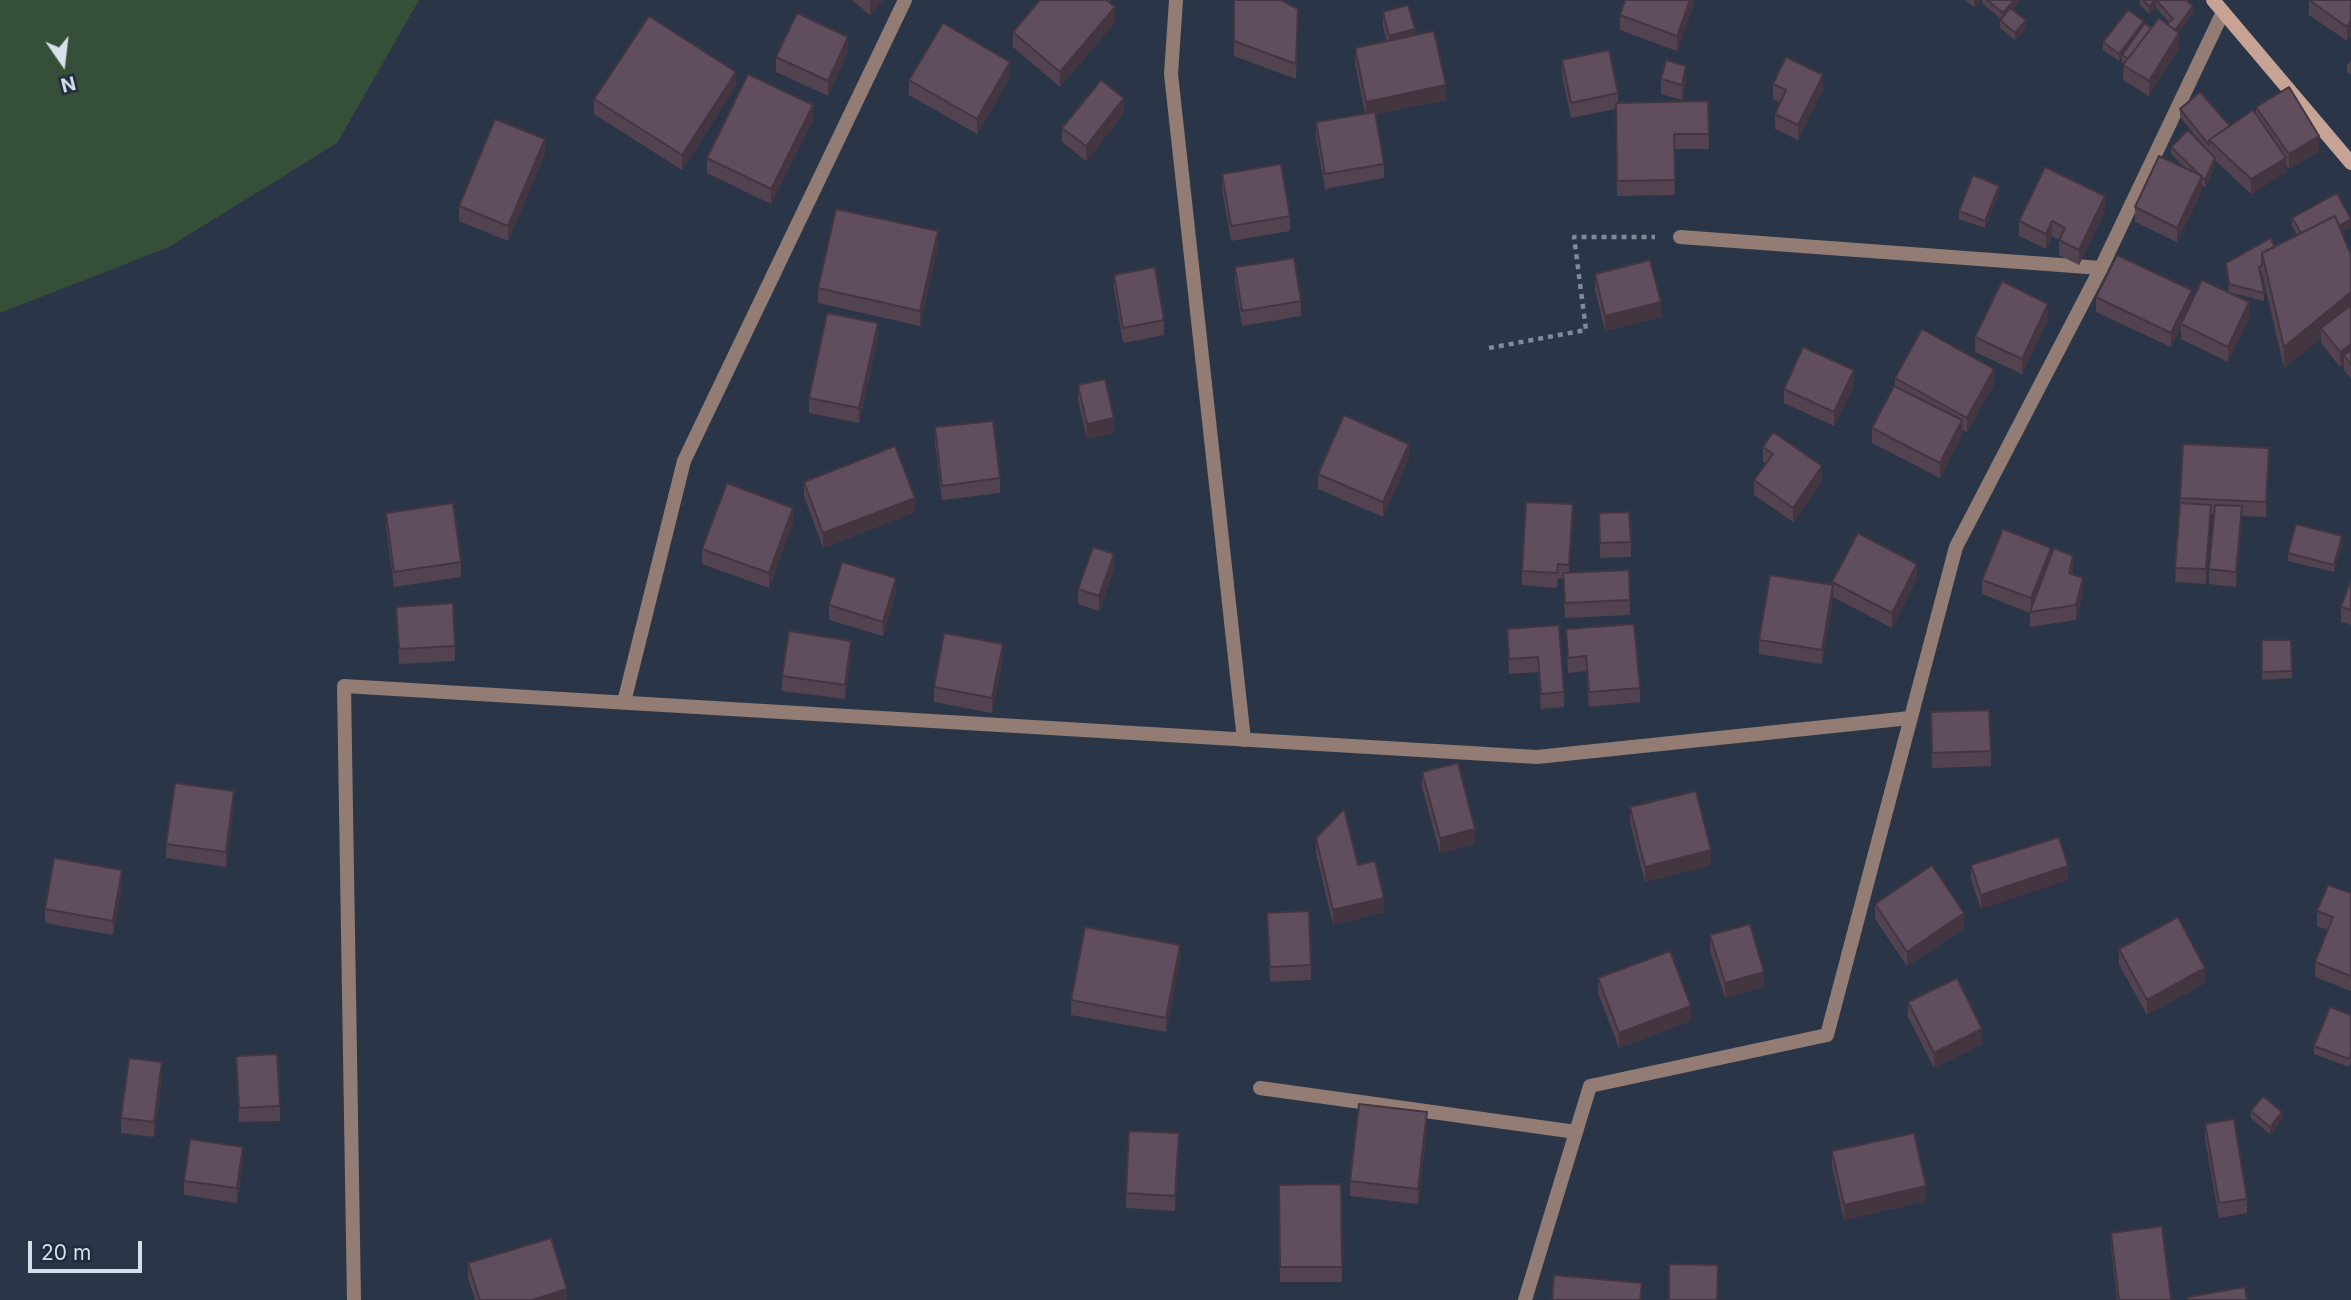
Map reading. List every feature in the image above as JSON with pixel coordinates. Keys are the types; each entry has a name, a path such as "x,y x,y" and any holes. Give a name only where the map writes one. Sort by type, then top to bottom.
{"main road":[{"path":"2213,0 2351,163"}],"street":[{"path":"624,702 684,461 905,0"},
{"path":"1176,0 1171,74 1244,740"},
{"path":"1525,1300 1590,1086 1827,1035 1956,547 2101,268 2223,12"},
{"path":"1680,237 2101,268"},
{"path":"354,1300 344,686 1537,757 1910,718"},
{"path":"1260,1088 1576,1132"}],"path":[{"path":"1489,348 1586,330 1574,237 1680,237"}],"green space":[{"path":"0,0 419,0 337,143 169,247 0,313"}],"building":[{"path":"1040,0 1106,0 1115,7 1060,72 1013,32"},
{"path":"1234,0 1281,0 1298,9 1296,64 1234,41"},
{"path":"1625,0 1690,0 1677,36 1620,15"},
{"path":"1987,0 2014,0 2003,13"},
{"path":"2143,0 2156,0 2149,6"},
{"path":"2156,0 2186,0 2193,6 2175,30 2167,24 2173,19"},
{"path":"2309,0 2351,0 2351,20 2347,27"},
{"path":"1408,5 1415,29 1389,36 1383,12"},
{"path":"2010,8 2026,20 2015,33 2000,20"},
{"path":"2128,10 2144,21 2119,54 2103,42"},
{"path":"797,13 848,37 828,81 776,57"},
{"path":"649,16 736,72 682,155 594,99"},
{"path":"2159,18 2179,33 2149,81 2123,65"},
{"path":"943,23 1010,62 977,119 909,80"},
{"path":"2145,23 2151,28 2128,59 2122,55"},
{"path":"1434,31 1446,85 1366,102 1355,48"},
{"path":"1609,50 1618,93 1571,103 1562,60"},
{"path":"1786,57 1823,75 1798,125 1775,114 1786,90 1773,84"},
{"path":"1666,60 1686,66 1682,85 1661,79"},
{"path":"748,74 813,105 771,189 707,158"},
{"path":"1101,80 1124,98 1086,146 1062,128"},
{"path":"2289,87 2319,136 2289,154 2256,107"},
{"path":"2200,92 2230,126 2209,140 2209,145 2180,109"},
{"path":"1708,101 1709,134 1674,134 1675,180 1617,181 1616,103"},
{"path":"2253,110 2286,158 2251,179 2209,140"},
{"path":"1375,112 1384,164 1325,174 1316,122"},
{"path":"495,119 545,139 508,226 459,206"},
{"path":"2188,130 2215,158 2205,180 2171,147"},
{"path":"2159,156 2202,176 2177,228 2135,207"},
{"path":"1281,164 1290,216 1231,226 1222,174"},
{"path":"2045,167 2105,196 2079,250 2059,240 2065,228 2052,221 2046,234 2019,221"},
{"path":"1973,175 1999,186 1985,221 1959,211"},
{"path":"2337,193 2351,219 2339,226 2335,216 2301,233 2292,218"},
{"path":"836,209 938,231 920,311 818,288"},
{"path":"2335,216 2351,255 2351,292 2284,347 2262,253"},
{"path":"2271,238 2274,247 2262,253 2262,265 2259,267 2264,293 2229,284 2226,263"},
{"path":"2117,255 2192,290 2171,333 2096,297"},
{"path":"1294,258 1301,301 1242,311 1235,267"},
{"path":"1650,260 1661,302 1605,316 1595,274"},
{"path":"1155,267 1164,320 1123,328 1114,275"},
{"path":"2202,280 2249,302 2228,347 2181,324"},
{"path":"2002,281 2048,304 2022,359 1975,337"},
{"path":"2351,305 2351,344 2340,352 2321,328"},
{"path":"827,313 878,323 859,408 809,398"},
{"path":"1922,329 1994,369 1967,418 1895,378"},
{"path":"1803,347 1854,370 1834,412 1784,389"},
{"path":"2351,350 2351,365 2344,355"},
{"path":"1105,379 1114,418 1087,424 1078,385"},
{"path":"1894,386 1962,420 1940,463 1872,428"},
{"path":"1344,415 1409,444 1383,502 1318,474"},
{"path":"993,421 1000,478 942,486 935,427"},
{"path":"1773,432 1822,466 1793,508 1754,480 1773,454 1763,447"},
{"path":"2183,444 2269,448 2266,502 2180,498"},
{"path":"895,446 915,498 823,533 804,482"},
{"path":"727,483 793,508 769,573 702,549"},
{"path":"1526,502 1573,504 1569,565 1558,564 1557,573 1522,571"},
{"path":"453,503 461,562 394,572 386,513"},
{"path":"2180,503 2211,505 2206,569 2175,568"},
{"path":"2215,505 2242,506 2236,572 2209,569"},
{"path":"1629,512 1631,542 1600,543 1599,513"},
{"path":"2296,524 2342,536 2334,565 2288,553"},
{"path":"2003,529 2051,548 2031,598 1982,580"},
{"path":"1858,533 1917,564 1892,613 1832,582"},
{"path":"1093,547 1114,554 1099,596 1078,589"},
{"path":"2054,548 2073,556 2069,573 2083,578 2076,605 2030,612"},
{"path":"842,562 896,578 883,622 829,605"},
{"path":"1629,570 1630,600 1565,603 1563,573"},
{"path":"1770,575 1833,585 1822,650 1759,640"},
{"path":"2351,579 2351,610 2341,607"},
{"path":"453,603 455,646 399,649 396,607"},
{"path":"1634,624 1640,688 1589,692 1586,656 1568,658 1566,629"},
{"path":"1559,625 1564,692 1541,694 1538,657 1509,659 1507,629"},
{"path":"789,631 851,641 845,685 782,676"},
{"path":"944,633 1003,644 992,698 934,687"},
{"path":"2262,640 2291,640 2292,671 2262,672"},
{"path":"1989,710 1991,751 1932,753 1931,712"},
{"path":"1458,763 1475,829 1440,838 1422,772"},
{"path":"175,783 234,791 226,852 166,844"},
{"path":"1696,791 1711,850 1645,867 1630,807"},
{"path":"1344,809 1358,865 1375,861 1384,898 1333,910 1316,838"},
{"path":"2059,837 2068,866 1981,895 1971,865"},
{"path":"54,858 122,870 113,921 45,909"},
{"path":"1932,865 1964,913 1907,952 1875,904"},
{"path":"2328,885 2351,893 2351,976 2315,962 2333,917 2317,911"},
{"path":"1309,911 1311,965 1270,967 1267,913"},
{"path":"2178,917 2205,968 2147,1000 2119,949"},
{"path":"1750,924 1764,972 1725,983 1710,935"},
{"path":"1085,927 1180,945 1166,1018 1071,1000"},
{"path":"1670,951 1691,1006 1619,1033 1598,978"},
{"path":"1957,978 1982,1029 1934,1053 1908,1002"},
{"path":"2330,1007 2351,1015 2349,1059 2314,1046"},
{"path":"277,1054 280,1106 239,1108 236,1056"},
{"path":"129,1058 162,1062 154,1122 121,1118"},
{"path":"2263,1096 2282,1112 2270,1127 2251,1111"},
{"path":"1359,1104 1427,1112 1418,1189 1350,1181"},
{"path":"2234,1119 2247,1199 2219,1203 2205,1124"},
{"path":"1129,1131 1179,1133 1175,1196 1126,1193"},
{"path":"1914,1133 1926,1186 1844,1205 1832,1151"},
{"path":"190,1139 243,1147 237,1188 184,1181"},
{"path":"1341,1184 1342,1267 1280,1267 1279,1185"},
{"path":"2162,1226 2171,1300 2119,1300 2111,1233"},
{"path":"551,1238 567,1289 532,1300 480,1300 468,1263"},
{"path":"1669,1264 1718,1265 1717,1300 1669,1300"},
{"path":"1554,1275 1642,1283 1640,1300 1552,1300"},
{"path":"2245,1287 2247,1300 2188,1300 2188,1297"}]}
